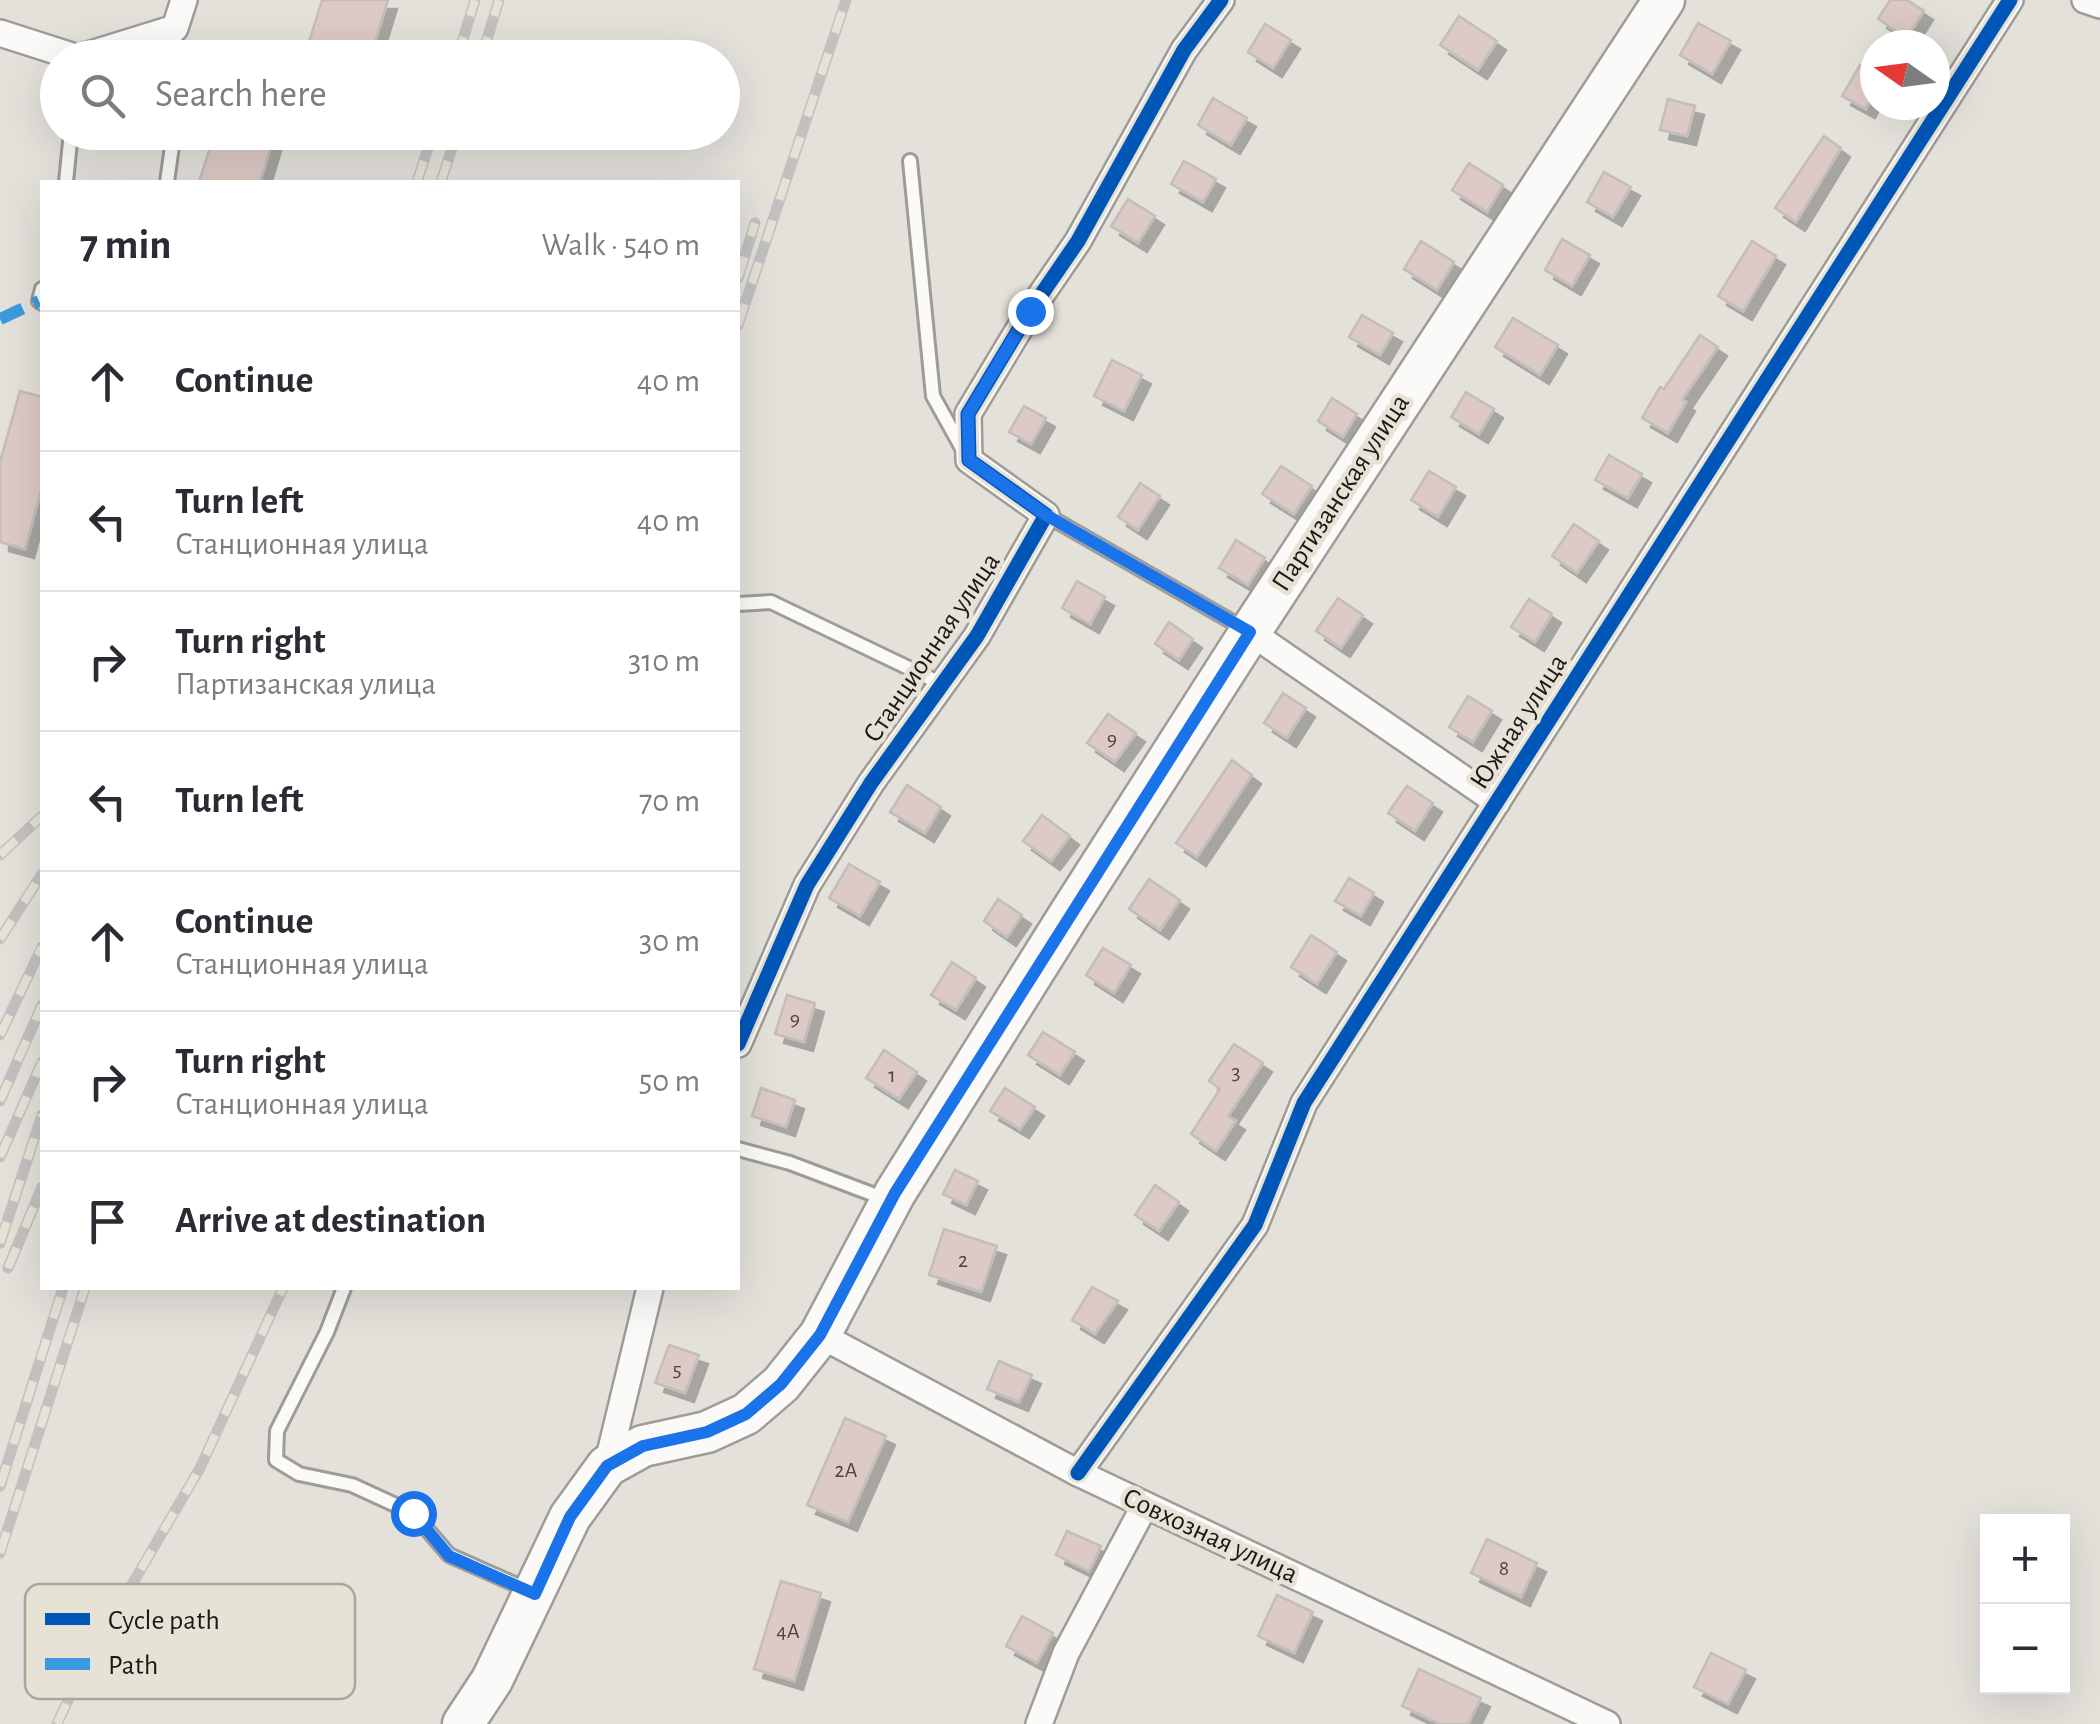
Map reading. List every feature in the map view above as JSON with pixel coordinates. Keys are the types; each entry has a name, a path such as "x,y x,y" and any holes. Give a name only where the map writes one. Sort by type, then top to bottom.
{"main road":[{"name":"Партизанская улица","path":"607,1466 643,1446 707,1432 746,1414 781,1384 820,1335 890,1201 1250,632 1664,0"},
{"path":"463,1724 492,1680 570,1517 607,1466"}],"street":[{"path":"136,40 175,28 184,0"},
{"path":"1046,515 969,460 968,414 1078,241 1184,50 1221,0"},
{"name":"Южная улица","path":"1078,1473 1255,1225 1304,1104 2010,0"},
{"path":"2085,0 2100,5"},
{"path":"0,33 40,46"},
{"name":"Станционная улица","path":"740,1039 807,884 870,783 977,636 1046,515"},
{"path":"1250,632 1497,802"},
{"path":"607,1466 650,1290"},
{"name":"Совхозная улица","path":"820,1335 1078,1473 1607,1724"},
{"path":"1039,1724 1066,1654 1145,1505"}],"lane":[{"path":"175,28 175,40"},
{"path":"66,180 70,150"},
{"path":"166,180 171,150"},
{"path":"910,162 932,396 969,460"},
{"path":"1046,515 1250,632"},
{"path":"740,604 772,602 942,684"},
{"path":"740,1150 790,1163 890,1201"},
{"path":"343,1290 327,1332 277,1431 276,1460 299,1474 352,1485 413,1513 449,1556 535,1594"}],"building":[{"path":"322,0 388,0 376,40 310,40"},
{"path":"1890,0 1907,0 1924,11 1912,30 1895,30 1878,19"},
{"path":"1459,16 1497,41 1478,70 1440,45"},
{"path":"1698,23 1731,41 1712,74 1680,55"},
{"path":"1265,24 1291,40 1273,68 1248,52"},
{"path":"1860,65 1860,106 1842,96"},
{"path":"1213,98 1247,118 1231,145 1198,125"},
{"path":"1668,99 1695,106 1687,136 1660,130"},
{"path":"1824,136 1841,148 1796,222 1775,208"},
{"path":"209,150 270,150 261,180 200,180"},
{"path":"1184,161 1216,179 1203,202 1171,184"},
{"path":"1469,163 1503,185 1487,212 1452,190"},
{"path":"1604,172 1631,187 1613,217 1587,202"},
{"path":"1128,199 1155,216 1138,243 1111,226"},
{"path":"1562,239 1590,255 1572,286 1545,270"},
{"path":"1421,241 1454,262 1437,290 1404,269"},
{"path":"1752,241 1776,256 1743,311 1718,296"},
{"path":"1362,315 1393,333 1380,355 1349,337"},
{"path":"1513,318 1558,345 1540,375 1495,347"},
{"path":"1700,335 1718,347 1682,400 1686,402 1668,433 1642,418 1660,387 1664,389"},
{"path":"1112,360 1142,375 1124,411 1094,396"},
{"path":"20,391 40,396 40,494 25,549 0,542 0,462"},
{"path":"1466,392 1494,409 1479,434 1451,417"},
{"path":"1332,398 1357,414 1343,437 1318,421"},
{"path":"1024,406 1046,418 1031,444 1009,432"},
{"path":"1609,455 1642,474 1628,498 1595,480"},
{"path":"1281,466 1312,486 1294,514 1262,494"},
{"path":"1429,471 1456,487 1438,517 1411,500"},
{"path":"1140,483 1160,496 1138,530 1118,517"},
{"path":"1574,524 1599,541 1577,573 1552,556"},
{"path":"1236,540 1265,558 1248,585 1219,568"},
{"path":"1077,581 1105,597 1090,624 1062,608"},
{"path":"1338,598 1363,615 1341,648 1316,631"},
{"path":"1529,599 1552,614 1535,642 1511,627"},
{"path":"1169,622 1193,639 1179,660 1155,644"},
{"path":"1283,693 1306,708 1287,738 1264,723"},
{"path":"1468,696 1492,711 1473,742 1449,727"},
{"path":"1108,714 1136,733 1115,762 1087,743"},
{"path":"1232,760 1252,775 1197,857 1176,843"},
{"path":"907,785 941,807 925,833 890,812"},
{"path":"1407,786 1433,803 1415,831 1388,813"},
{"path":"1042,815 1070,836 1051,861 1023,841"},
{"path":"849,864 880,882 860,916 829,898"},
{"path":"1349,878 1374,893 1361,916 1335,901"},
{"path":"1149,879 1180,900 1160,930 1129,909"},
{"path":"998,899 1022,915 1007,937 984,921"},
{"path":"1311,935 1337,952 1317,984 1291,967"},
{"path":"1103,948 1131,965 1114,993 1086,975"},
{"path":"952,962 976,978 956,1010 931,995"},
{"path":"787,995 815,1003 804,1042 775,1034"},
{"path":"1043,1032 1075,1052 1060,1075 1028,1055"},
{"path":"1234,1044 1263,1063 1228,1116 1236,1121 1216,1151 1191,1134 1220,1089 1209,1081"},
{"path":"884,1050 917,1072 899,1099 866,1078"},
{"path":"761,1088 795,1100 786,1127 752,1116"},
{"path":"1005,1088 1035,1107 1020,1129 990,1111"},
{"path":"955,1170 978,1181 966,1205 943,1194"},
{"path":"1155,1185 1179,1202 1159,1231 1135,1215"},
{"path":"944,1229 997,1246 981,1292 929,1275"},
{"path":"1092,1287 1118,1301 1095,1334 1072,1320"},
{"path":"669,1345 699,1355 685,1393 655,1383"},
{"path":"999,1361 1032,1375 1019,1402 987,1389"},
{"path":"845,1418 886,1436 848,1522 807,1505"},
{"path":"1067,1531 1101,1546 1089,1571 1056,1555"},
{"path":"1487,1539 1537,1563 1521,1597 1471,1573"},
{"path":"781,1581 821,1593 794,1681 754,1669"},
{"path":"1277,1595 1313,1612 1294,1653 1258,1636"},
{"path":"1022,1616 1053,1633 1037,1663 1006,1646"},
{"path":"1711,1653 1746,1670 1728,1704 1694,1687"},
{"path":"1419,1669 1481,1698 1468,1724 1440,1724 1402,1706"}],"railway":[{"path":"463,40 475,0"},
{"path":"487,40 499,0"},
{"path":"740,319 846,0"},
{"path":"418,180 427,150"},
{"path":"442,180 451,150"},
{"path":"740,272 755,223"},
{"path":"0,855 40,818"},
{"path":"0,939 40,877"},
{"path":"0,1035 40,951"},
{"path":"0,1101 40,1010"},
{"path":"0,1157 40,1067"},
{"path":"0,1243 40,1121"},
{"path":"8,1268 40,1192"},
{"path":"0,1486 62,1290"},
{"path":"0,1553 84,1290"},
{"path":"132,1584 200,1468 282,1290"},
{"path":"57,1724 69,1699"}],"marked path":[{"path":"0,319 39,301"}],"cycle path":[{"path":"740,1039 807,885 871,783 977,636 1046,515 969,460 968,414 1078,241 1184,50 1221,0"},
{"path":"1078,1473 1255,1225 1304,1103 2010,0"}],"route":[{"path":"413,1513 449,1556 535,1594 570,1517 607,1466 643,1446 707,1432 746,1414 781,1384 820,1335 895,1193 1250,632 1046,515 969,460 968,414 1030,311"}]}
